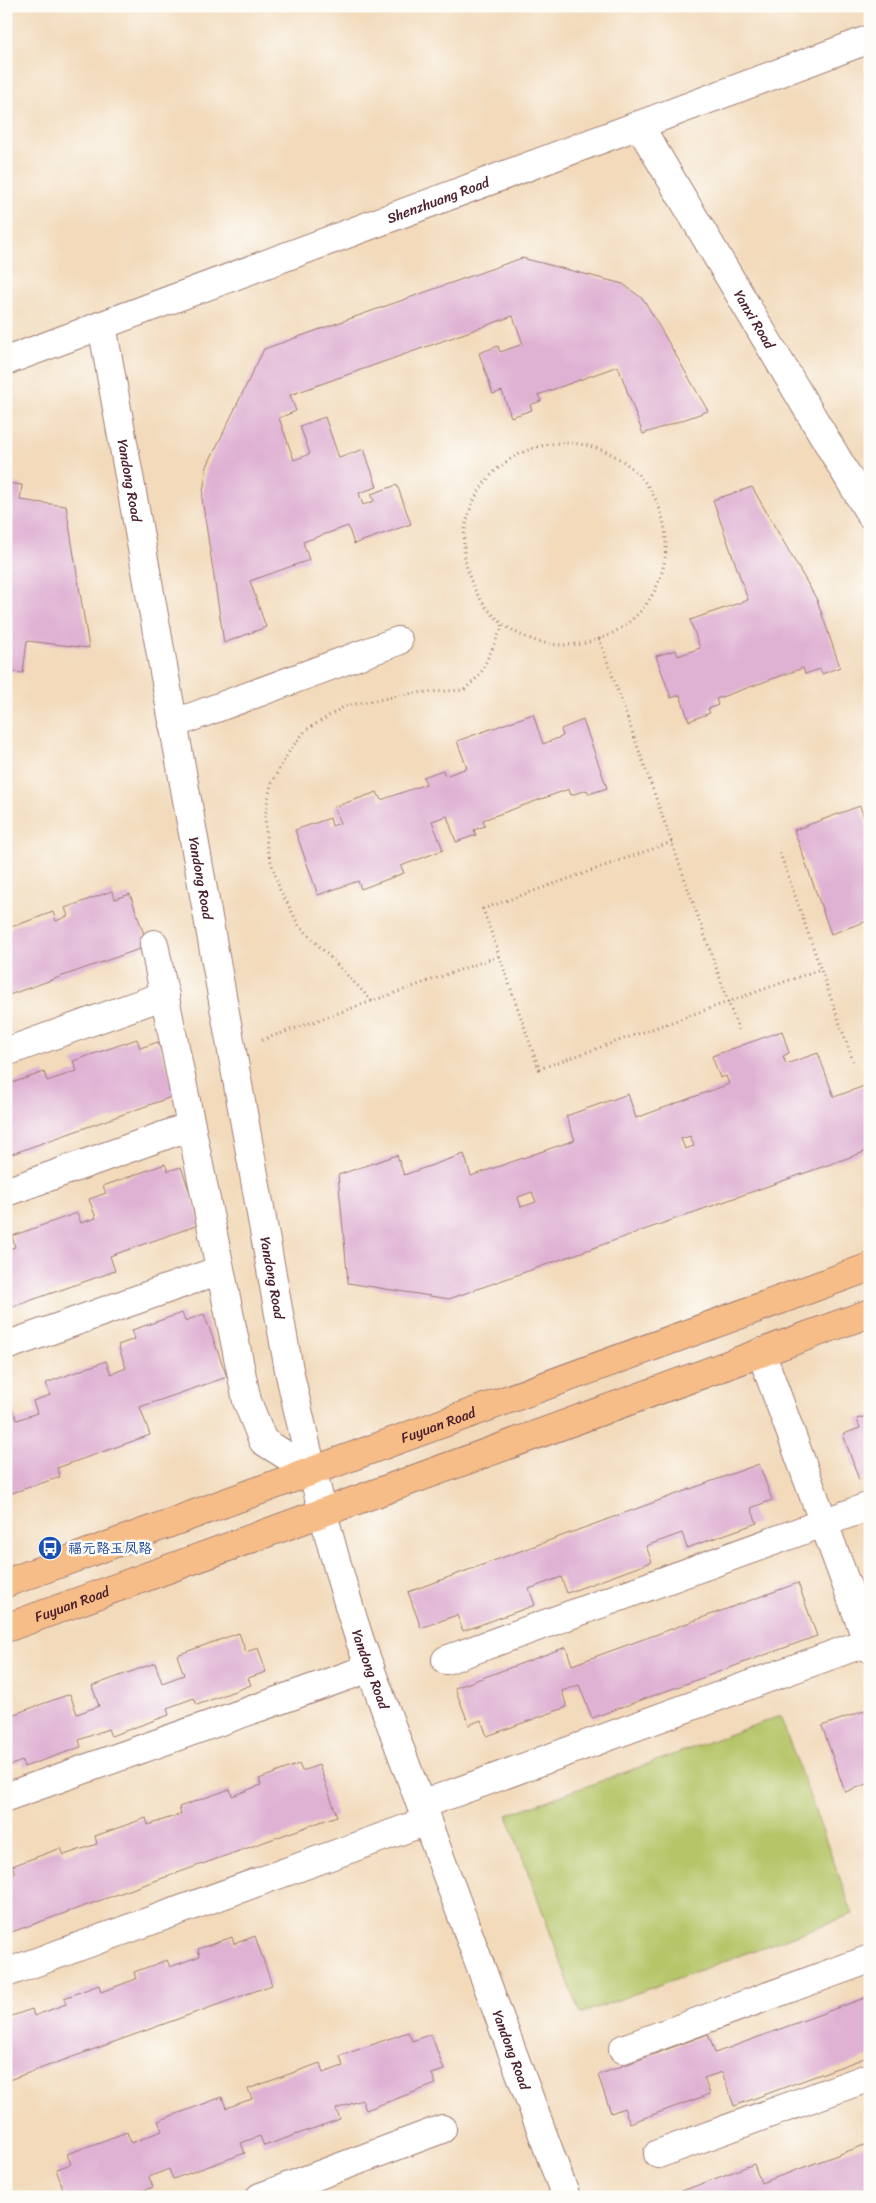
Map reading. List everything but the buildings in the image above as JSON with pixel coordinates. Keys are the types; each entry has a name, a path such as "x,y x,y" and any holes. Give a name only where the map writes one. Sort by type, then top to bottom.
{"main road":[{"name":"Fuyuan Road","path":"6,1583 870,1267"},
{"name":"Fuyuan Road","path":"6,1628 870,1313"}],"street":[{"name":"Shenzhuang Road","path":"6,361 870,39"},
{"name":"Yanxi Road","path":"639,125 870,514"},
{"name":"Yandong Road","path":"102,325 289,1370 322,1513 338,1572 370,1668 566,2197"},
{"path":"173,724 398,641"},
{"path":"154,944 247,1401 263,1441 312,1471"},
{"path":"6,1052 165,995"},
{"path":"6,1192 191,1126"},
{"path":"6,1346 220,1270"},
{"path":"6,1973 869,1644 761,1352"},
{"path":"446,1660 870,1506"},
{"path":"6,1797 370,1668"},
{"path":"623,2049 870,1959"},
{"path":"658,2154 870,2077"},
{"path":"260,2197 442,2129"}],"path":[{"path":"565,443 588,446 610,454 623,462 646,484 658,504 664,526 666,550 662,573 653,593 641,611 625,625 599,638 585,643 563,645 542,643 522,636 503,625 488,610 476,593 468,573 464,550 465,527 471,504 484,484 499,467 519,454 541,446 565,443"},
{"path":"372,1001 299,925 280,890 267,841 265,816 271,784 290,750 306,730 345,706 414,693 464,690 480,675 503,625"},
{"path":"599,638 739,1032"},
{"path":"672,842 483,909 539,1069 821,969"},
{"path":"780,853 853,1061"},
{"path":"232,1051 499,956"}],"green space":[{"path":"780,1716 853,1914 580,2014 507,1815"}],"place":[{"name":"福元路玉凤路","path":"50,1548"}]}
